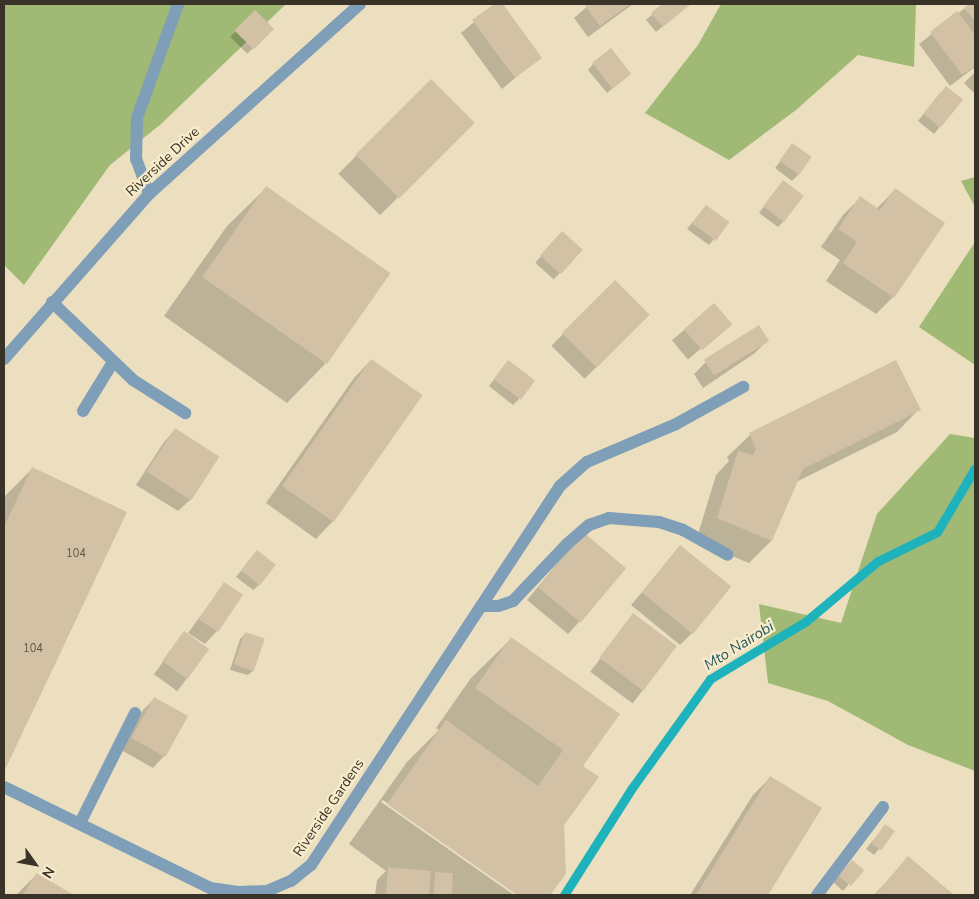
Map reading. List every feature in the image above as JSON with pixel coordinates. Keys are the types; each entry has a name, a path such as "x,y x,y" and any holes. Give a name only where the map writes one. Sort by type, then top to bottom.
{"street":[{"path":"149,194 136,159 138,118 178,4"},
{"name":"Riverside Drive","path":"4,359 52,302 149,194 360,4"},
{"path":"52,302 133,380 185,413"},
{"path":"83,412 113,362"},
{"name":"Riverside Gardens","path":"4,787 210,888 238,892 267,891 290,881 311,865 560,486 587,462 676,424 743,387"},
{"path":"481,606 498,606 513,601 567,544 589,525 609,518 659,522 683,530 728,555"},
{"path":"80,823 135,713"},
{"path":"817,895 883,807"}],"green space":[{"path":"4,4 286,4 161,124 110,165 24,285 4,265"},
{"path":"721,4 916,4 914,67 858,55 796,110 729,160 645,113 698,45"},
{"path":"975,177 975,207 961,181"},
{"path":"975,242 975,365 919,327"},
{"path":"950,434 975,438 975,771 908,745 828,701 768,683 759,604 841,623 877,514"}],"building":[{"path":"494,4 503,4 542,58 515,78 472,20"},
{"path":"588,4 630,4 600,26 585,6"},
{"path":"662,4 691,4 663,27 651,13"},
{"path":"969,4 975,4 975,21 964,8"},
{"path":"255,10 274,29 254,50 234,31"},
{"path":"957,11 975,35 975,66 962,75 930,32"},
{"path":"611,48 631,74 612,89 592,63"},
{"path":"431,79 475,123 399,199 355,155"},
{"path":"946,86 963,100 940,128 923,114"},
{"path":"792,143 812,157 799,175 779,161"},
{"path":"783,180 804,196 784,222 763,206"},
{"path":"266,186 391,273 327,364 202,277"},
{"path":"895,188 945,223 894,298 843,263 857,242 838,229 860,196 880,210"},
{"path":"706,205 729,222 716,241 692,224"},
{"path":"562,231 583,250 561,274 540,256"},
{"path":"615,280 650,315 597,368 562,333"},
{"path":"714,303 732,324 702,350 684,329"},
{"path":"759,325 769,341 714,376 704,359"},
{"path":"371,359 423,395 334,522 282,486"},
{"path":"508,360 535,380 521,400 494,379"},
{"path":"896,360 921,410 803,469 772,541 717,518 738,451 753,455 756,449 749,433"},
{"path":"175,428 219,457 191,500 147,472"},
{"path":"32,467 127,512 4,772 4,527"},
{"path":"584,533 626,568 580,623 538,587"},
{"path":"680,545 731,587 693,634 642,592"},
{"path":"257,550 276,565 260,585 241,570"},
{"path":"224,582 243,595 218,632 199,619"},
{"path":"633,613 677,646 643,691 599,658"},
{"path":"184,631 209,649 187,679 162,661"},
{"path":"245,632 265,639 254,671 234,664"},
{"path":"511,637 620,714 583,766 599,777 564,825 566,874 550,895 517,895 387,804 446,720 538,786 563,750 475,688"},
{"path":"154,697 188,716 165,757 131,738"},
{"path":"770,776 822,808 768,895 696,895"},
{"path":"885,824 895,831 881,851 871,844"},
{"path":"908,856 954,895 875,895"},
{"path":"852,860 864,870 851,886 839,876"},
{"path":"388,867 431,871 429,895 386,895"},
{"path":"435,872 453,873 452,895 434,895"},
{"path":"36,873 74,895 23,895"}],"waterway":[{"name":"Mto Nairobi","path":"564,895 632,788 710,679 805,622 878,561 937,532 975,468"}]}
